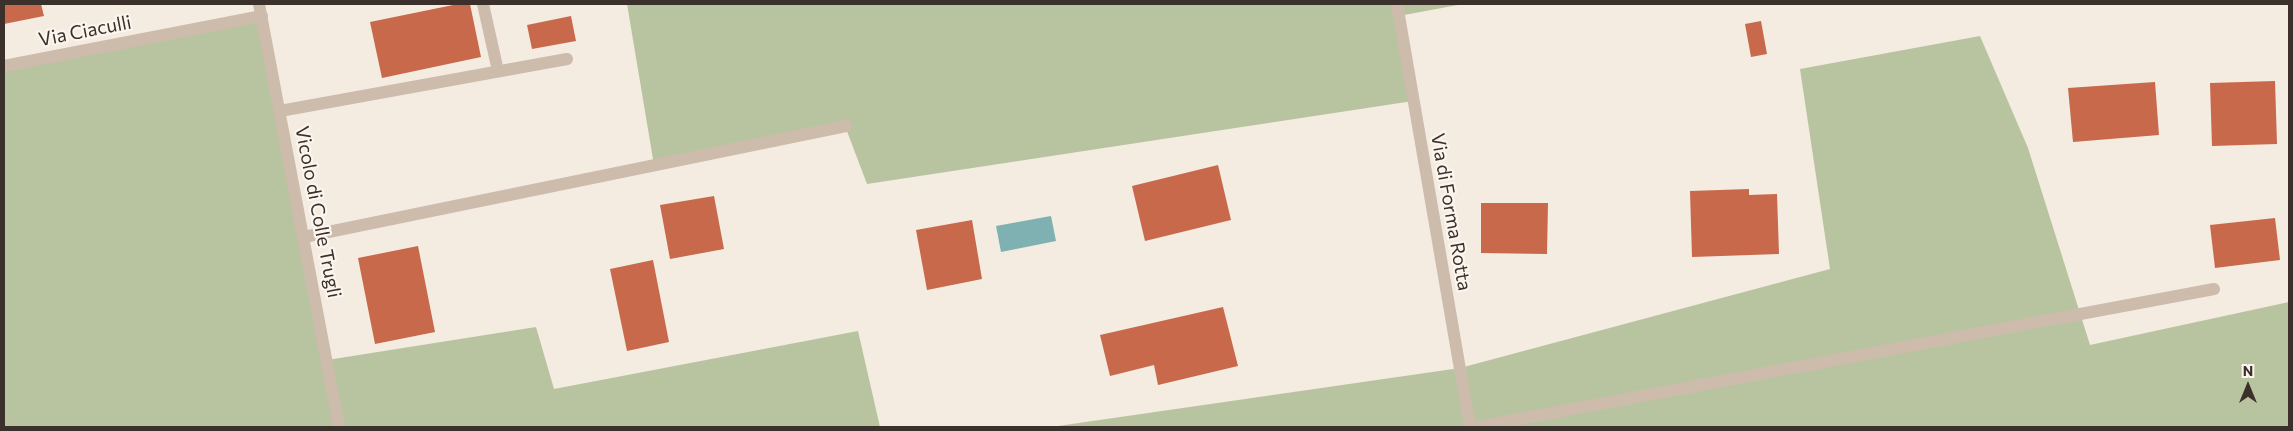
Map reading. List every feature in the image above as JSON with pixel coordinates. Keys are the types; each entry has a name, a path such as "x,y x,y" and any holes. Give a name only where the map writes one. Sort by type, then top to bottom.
{"street":[{"path":"483,4 498,71"},
{"name":"Via di Forma Rotta","path":"1397,4 1470,427"},
{"name":"Via Ciaculli","path":"4,66 261,10"},
{"name":"Vicolo di Colle Trugli","path":"261,10 339,427"},
{"path":"280,111 567,59"},
{"path":"304,238 846,126"},
{"path":"1477,427 2214,289"}],"green space":[{"path":"627,4 1463,4 1399,16 1413,101 867,184 845,126 654,165"},
{"path":"262,16 327,360 536,327 554,389 858,331 880,427 4,427 4,66"},
{"path":"1980,36 2028,148 2090,345 2289,302 2289,427 1051,427 1460,368 1830,269 1800,69"}],"water":[{"path":"1051,216 1056,241 1001,252 996,226"}],"building":[{"path":"4,4 41,4 44,16 4,24"},
{"path":"458,4 470,4 481,57 382,78 370,22"},
{"path":"571,16 576,41 532,49 527,25"},
{"path":"1761,21 1767,54 1751,57 1745,24"},
{"path":"2275,81 2277,144 2212,146 2210,83"},
{"path":"2155,82 2159,135 2073,142 2068,88"},
{"path":"1218,165 1231,220 1145,241 1132,186"},
{"path":"1749,189 1749,195 1777,194 1779,254 1692,257 1690,191"},
{"path":"714,196 724,249 670,259 660,205"},
{"path":"1481,203 1548,203 1547,254 1481,253"},
{"path":"2275,218 2280,260 2215,268 2210,225"},
{"path":"972,220 982,279 927,290 916,230"},
{"path":"418,246 435,332 375,344 358,258"},
{"path":"653,260 669,342 627,351 610,269"},
{"path":"1223,307 1238,366 1158,385 1154,365 1110,376 1100,335"}]}
